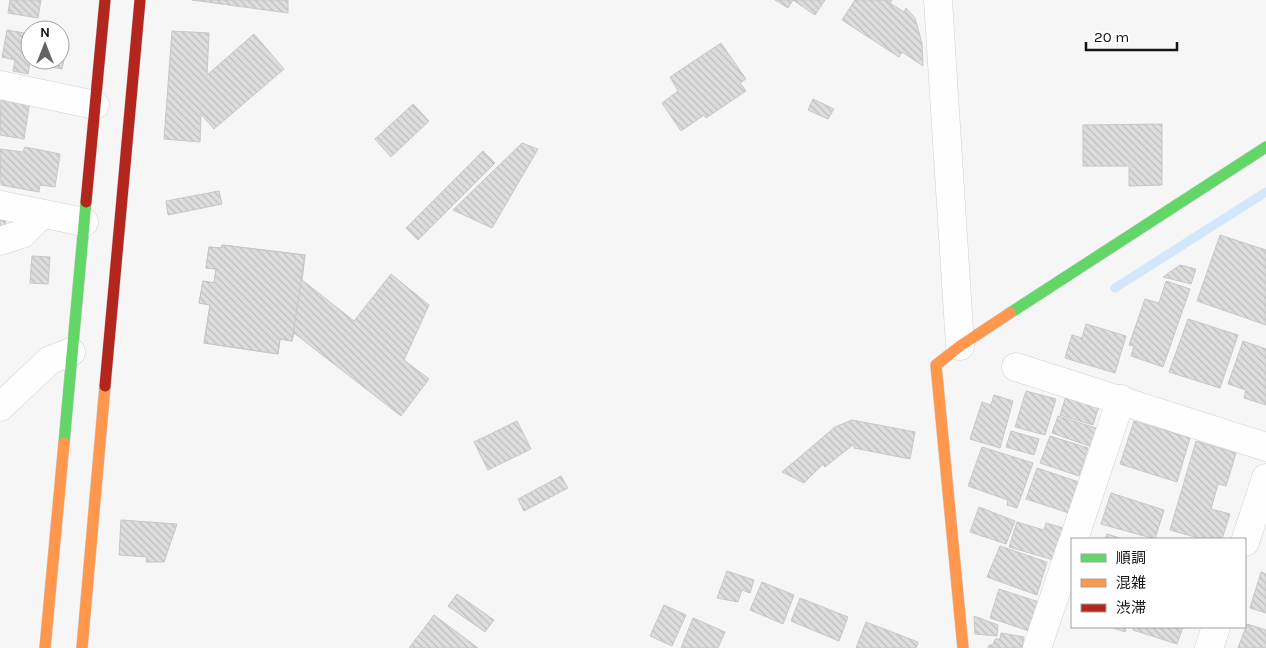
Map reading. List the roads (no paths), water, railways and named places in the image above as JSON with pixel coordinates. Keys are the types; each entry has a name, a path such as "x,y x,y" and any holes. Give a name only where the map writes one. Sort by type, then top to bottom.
{"street":[{"path":"45,648 105,0"},
{"path":"82,648 140,0"},
{"path":"938,0 960,346"},
{"path":"0,85 95,104"},
{"path":"963,648 936,364 960,346 1266,148"},
{"path":"0,205 84,222"},
{"path":"0,241 22,234 42,214"},
{"path":"0,406 50,360 71,352"},
{"path":"1016,366 1266,447"},
{"path":"1074,538 1121,399"},
{"path":"1246,539 1266,478"},
{"path":"1037,648 1071,547"},
{"path":"1209,648 1216,628"}],"waterway":[{"path":"1115,288 1266,192"}]}
